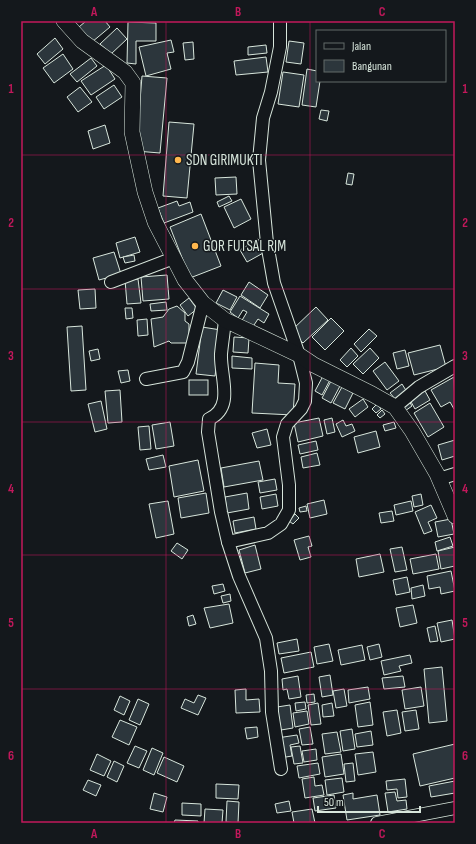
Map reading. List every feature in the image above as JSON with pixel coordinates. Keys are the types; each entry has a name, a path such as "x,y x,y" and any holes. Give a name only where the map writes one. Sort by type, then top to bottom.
{"street":[{"path":"64,21 82,42 125,72 133,83 132,132 143,184 155,222 185,280 204,303 225,320 299,355 314,365 395,407 412,431 439,479 455,516"},
{"path":"228,542 268,534 281,524 289,510 289,485 283,437 287,424 301,409 305,400 306,384 299,355 274,283 267,243 259,160 263,118 271,92 280,47 280,21"},
{"path":"111,282 174,258"},
{"path":"146,379 184,372 204,303"},
{"path":"225,320 221,356 224,389 222,408 218,415 209,419 208,425 221,512 228,542 240,576 266,638 271,671 272,712 281,769"},
{"path":"395,407 419,387 455,366"},
{"path":"439,479 455,474"},
{"path":"377,823 455,808"}],"building":[{"path":"86,21 105,21 110,27 92,42 79,27"},
{"path":"128,22 156,23 156,41 136,41 136,64 127,63"},
{"path":"117,28 127,39 111,54 100,44"},
{"path":"55,38 63,49 45,64 37,54"},
{"path":"171,40 174,52 167,53 171,69 146,76 139,47"},
{"path":"289,41 304,43 301,64 286,62"},
{"path":"193,42 194,59 185,60 183,43"},
{"path":"266,45 267,53 248,55 248,47"},
{"path":"63,54 73,69 54,83 43,68"},
{"path":"266,57 268,72 236,75 234,61"},
{"path":"91,58 97,66 77,82 70,74"},
{"path":"106,65 115,79 91,95 81,81"},
{"path":"307,69 316,71 316,82 320,82 316,107 302,105"},
{"path":"283,72 304,75 299,107 278,104"},
{"name":"SDN GIRIMUKTI","path":"142,76 167,78 160,153 136,151"},
{"path":"114,85 122,97 104,109 96,97"},
{"path":"80,87 92,102 78,112 67,97"},
{"path":"321,110 329,111 327,121 319,119"},
{"name":"SDN GIRIMUKTI","path":"169,122 194,124 187,198 163,196"},
{"path":"105,125 110,143 93,149 88,131"},
{"path":"348,173 354,174 352,185 346,184"},
{"path":"236,177 237,194 216,195 215,178"},
{"path":"229,196 232,201 219,207 217,202"},
{"path":"241,199 251,219 234,228 224,207"},
{"path":"177,201 179,206 190,202 193,212 164,223 158,208"},
{"name":"GOR FUTSAL RJM","path":"201,214 221,266 190,278 170,227"},
{"path":"135,237 140,252 120,258 116,243"},
{"path":"258,239 265,252 247,262 240,250"},
{"path":"114,252 121,274 99,280 93,258"},
{"path":"134,255 135,261 125,263 123,257"},
{"path":"167,275 169,299 143,301 141,277"},
{"path":"138,279 141,303 127,304 125,280"},
{"path":"249,282 268,295 260,308 241,295"},
{"path":"95,289 96,308 80,309 78,290"},
{"path":"223,290 237,297 230,310 216,303"},
{"path":"240,296 269,314 264,323 258,319 252,328 241,322 247,312 243,310 238,318 230,312"},
{"path":"189,298 197,309 188,316 180,305"},
{"path":"166,302 167,310 151,311 150,304"},
{"path":"177,306 185,313 185,321 189,324 189,343 171,343 169,341 154,347 151,319 163,317 169,309"},
{"path":"316,307 328,320 303,343 291,331"},
{"path":"125,308 132,308 133,318 126,319"},
{"path":"331,318 344,331 325,350 312,337"},
{"path":"147,319 148,335 138,336 137,320"},
{"path":"82,326 86,390 71,391 67,327"},
{"path":"202,327 221,330 215,376 196,374"},
{"path":"369,329 377,336 361,352 354,344"},
{"path":"234,337 249,338 248,353 233,352"},
{"path":"440,345 446,367 414,375 408,353"},
{"path":"351,348 358,356 347,367 340,360"},
{"path":"370,348 379,358 363,374 353,364"},
{"path":"98,349 100,359 91,361 89,351"},
{"path":"405,350 409,366 397,369 393,353"},
{"path":"232,356 252,358 252,369 232,368"},
{"path":"385,362 399,381 387,390 373,371"},
{"path":"255,363 279,365 278,383 295,384 293,415 252,413"},
{"path":"128,370 130,381 121,383 118,371"},
{"path":"323,376 330,380 322,395 315,391"},
{"path":"454,377 455,408 454,409 450,402 441,407 431,390"},
{"path":"189,380 208,380 208,395 189,395"},
{"path":"331,381 340,386 331,403 322,398"},
{"path":"402,384 407,392 396,400 390,393"},
{"path":"342,387 353,393 345,409 333,403"},
{"path":"120,390 122,422 108,423 105,391"},
{"path":"425,391 430,400 415,409 410,400"},
{"path":"363,399 368,407 355,417 349,409"},
{"path":"101,401 107,429 95,432 88,404"},
{"path":"409,401 412,406 405,411 402,405"},
{"path":"430,403 444,427 428,437 414,413"},
{"path":"377,404 381,409 376,413 372,409"},
{"path":"382,410 385,414 380,418 377,415"},
{"path":"319,418 323,436 298,442 294,423"},
{"path":"332,418 335,432 327,434 324,420"},
{"path":"343,420 346,426 352,424 355,431 342,437 336,424"},
{"path":"170,422 174,446 156,449 152,425"},
{"path":"394,422 396,428 385,431 383,425"},
{"path":"149,426 151,449 140,450 138,427"},
{"path":"267,429 271,445 257,448 252,433"},
{"path":"376,431 380,447 358,453 354,437"},
{"path":"455,440 455,456 442,460 438,445"},
{"path":"316,441 318,450 300,454 298,445"},
{"path":"317,453 320,465 303,468 301,457"},
{"path":"163,455 166,467 149,470 146,459"},
{"path":"198,460 204,491 174,497 169,466"},
{"path":"259,461 263,480 224,487 221,468"},
{"path":"275,479 277,490 260,493 258,482"},
{"path":"206,493 209,513 181,518 178,498"},
{"path":"247,493 249,509 227,513 225,497"},
{"path":"276,494 278,506 262,509 260,497"},
{"path":"421,494 423,505 414,507 412,496"},
{"path":"324,500 327,514 310,518 307,504"},
{"path":"168,501 174,534 156,538 149,504"},
{"path":"411,501 413,511 396,515 394,505"},
{"path":"431,505 437,518 428,522 432,531 424,534 415,512"},
{"path":"306,506 307,511 300,512 299,508"},
{"path":"392,511 394,521 381,523 379,513"},
{"path":"295,514 299,518 293,524 289,521"},
{"path":"254,517 256,529 235,533 233,521"},
{"path":"451,519 454,534 438,537 435,522"},
{"path":"309,536 312,546 308,547 311,557 300,560 294,540"},
{"path":"450,537 453,546 437,551 435,542"},
{"path":"177,543 188,550 182,559 171,551"},
{"path":"255,545 261,569 245,573 239,550"},
{"path":"402,547 407,570 395,572 390,549"},
{"path":"455,547 455,566 441,569 438,551"},
{"path":"380,554 384,572 359,577 356,559"},
{"path":"436,554 439,569 413,574 410,559"},
{"path":"451,571 455,591 441,594 440,587 429,589 427,576"},
{"path":"407,577 410,592 396,595 393,580"},
{"path":"223,584 225,591 214,594 212,586"},
{"path":"423,585 425,596 412,599 411,588"},
{"path":"230,594 231,601 223,603 221,596"},
{"path":"229,604 233,623 210,628 204,608"},
{"path":"413,605 417,623 400,627 396,608"},
{"path":"193,615 196,624 189,626 187,617"},
{"path":"452,620 455,639 441,642 437,623"},
{"path":"435,626 438,641 430,642 427,628"},
{"path":"297,639 299,651 279,654 277,643"},
{"path":"329,644 333,661 317,664 314,647"},
{"path":"379,644 382,657 370,660 367,647"},
{"path":"362,645 365,660 341,665 338,650"},
{"path":"311,652 314,667 284,673 281,658"},
{"path":"410,655 412,663 399,666 401,671 384,675 381,661"},
{"path":"442,667 447,721 429,723 424,669"},
{"path":"330,675 333,695 322,697 319,677"},
{"path":"298,676 301,697 289,699 287,689 283,690 282,679"},
{"path":"403,676 405,687 384,689 382,678"},
{"path":"368,687 370,699 349,703 348,690"},
{"path":"421,687 424,706 405,709 402,690"},
{"path":"246,689 246,700 259,699 260,712 236,713 235,690"},
{"path":"344,689 347,706 336,708 333,691"},
{"path":"314,694 315,702 307,703 306,695"},
{"path":"198,695 206,698 198,715 181,708 185,699 194,703"},
{"path":"120,696 130,701 124,715 114,710"},
{"path":"138,699 149,704 140,725 129,720"},
{"path":"305,702 306,709 296,711 295,703"},
{"path":"370,702 373,725 358,727 355,705"},
{"path":"318,703 321,724 311,725 308,705"},
{"path":"332,703 334,716 323,717 322,705"},
{"path":"290,705 293,728 281,730 277,707"},
{"path":"397,710 401,733 387,736 383,712"},
{"path":"416,710 419,729 405,731 402,712"},
{"path":"307,711 309,724 295,727 293,713"},
{"path":"120,720 137,727 129,745 112,737"},
{"path":"257,727 258,737 247,739 245,728"},
{"path":"310,727 313,744 302,745 299,729"},
{"path":"352,729 355,749 343,751 340,731"},
{"path":"371,731 373,745 357,747 355,734"},
{"path":"337,732 341,752 325,754 322,734"},
{"path":"297,735 299,743 290,745 292,756 280,758 277,738"},
{"path":"455,744 455,778 420,786 413,754"},
{"path":"135,746 147,751 139,768 127,763"},
{"path":"300,746 303,763 294,764 291,747"},
{"path":"152,748 163,753 154,775 143,770"},
{"path":"316,749 317,760 304,762 302,751"},
{"path":"373,752 376,772 358,775 355,754"},
{"path":"97,754 111,761 104,776 90,770"},
{"path":"341,754 344,774 325,777 322,757"},
{"path":"164,757 184,766 177,782 157,773"},
{"path":"114,761 124,766 117,782 107,777"},
{"path":"318,763 320,774 299,778 297,766"},
{"path":"353,763 355,781 346,782 344,764"},
{"path":"314,777 315,786 322,785 324,795 305,798 302,779"},
{"path":"342,778 344,792 327,795 325,780"},
{"path":"405,779 407,797 398,798 397,789 387,790 386,781"},
{"path":"88,780 101,785 96,796 83,790"},
{"path":"455,781 455,793 431,797 429,786"},
{"path":"216,784 239,785 238,799 216,798"},
{"path":"395,792 397,801 406,800 407,809 388,812 385,793"},
{"path":"154,793 167,797 163,812 150,809"},
{"path":"353,793 353,799 377,795 380,815 347,820 343,795"},
{"path":"334,795 336,808 315,811 313,798"},
{"path":"227,801 239,802 238,823 226,822"},
{"path":"289,801 291,811 277,813 275,804"},
{"path":"182,803 201,804 201,816 182,815"},
{"path":"205,809 223,810 222,823 204,823"},
{"path":"312,809 315,823 294,823 292,812"},
{"path":"175,820 198,821 198,823 174,823"}],"place":[{"name":"SDN GIRIMUKTI","path":"178,160"},
{"name":"GOR FUTSAL RJM","path":"195,246"}]}
